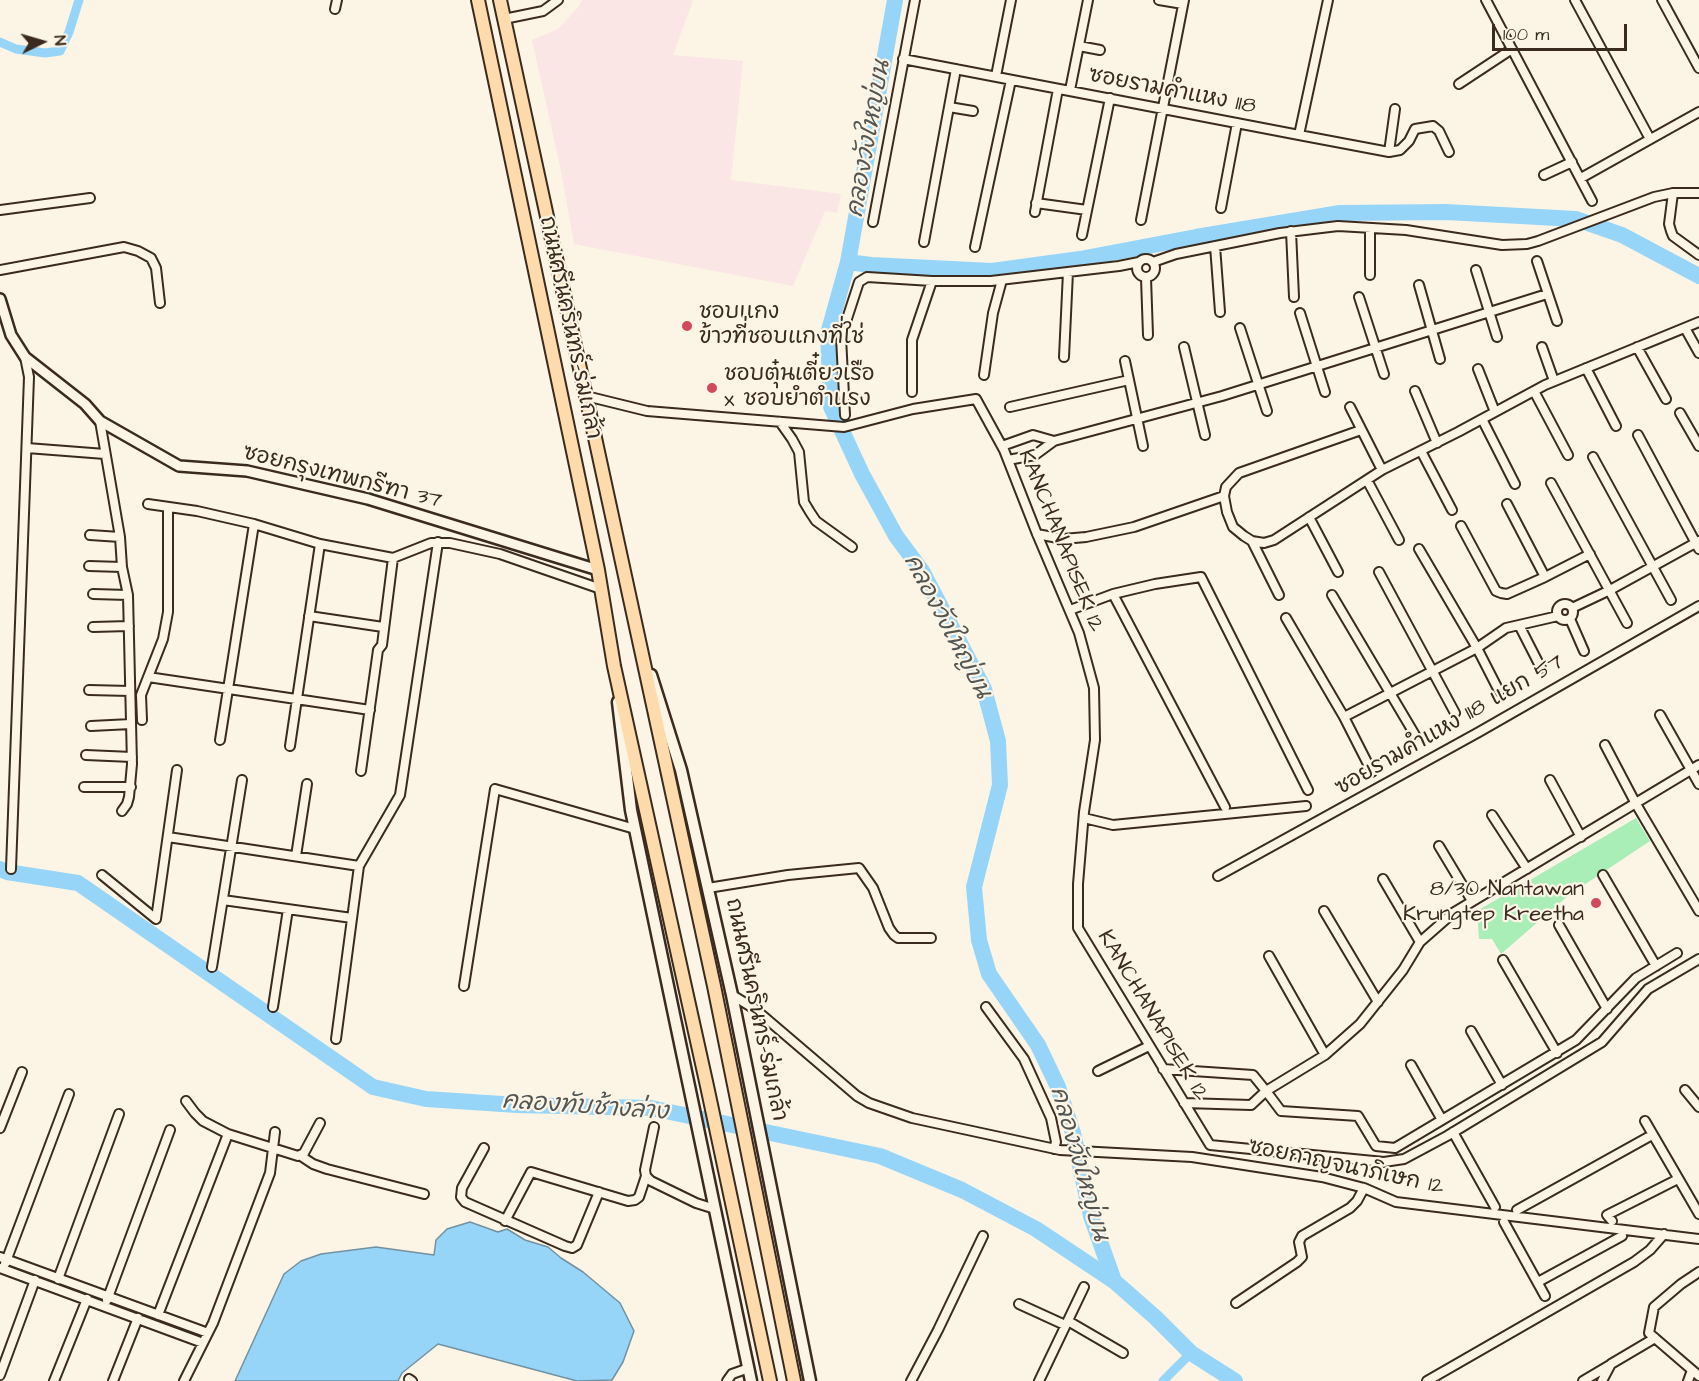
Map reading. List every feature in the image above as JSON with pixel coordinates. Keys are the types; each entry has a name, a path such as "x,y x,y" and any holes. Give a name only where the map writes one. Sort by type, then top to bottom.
{"main road":[{"name":"ถนนศรีนครินทร์-ร่มเกล้า","path":"478,0 598,570 614,666 770,1381"},
{"name":"ถนนศรีนครินทร์-ร่มเกล้า","path":"500,0 642,652 794,1381"},
{"name":"ถนนศรีนครินทร์-ร่มเกล้า","path":"642,652 659,696 681,770 732,995 810,1381"},
{"name":"ถนนศรีนครินทร์-ร่มเกล้า","path":"614,666 622,750 635,829 752,1381"}],"street":[{"path":"335,9 337,0"},
{"path":"504,19 543,11 558,0"},
{"path":"873,222 915,0"},
{"path":"996,76 1011,0"},
{"path":"1070,90 1088,0"},
{"path":"1141,220 1184,2 1158,0"},
{"path":"1299,135 1328,0"},
{"path":"1486,0 1592,201"},
{"path":"1575,0 1650,139"},
{"path":"1662,0 1699,68"},
{"path":"1079,46 1100,50"},
{"path":"1459,84 1512,49"},
{"name":"ซอยรามคำแหง 118","path":"903,59 1389,152"},
{"path":"924,242 956,69"},
{"path":"975,247 1011,80"},
{"path":"1035,212 1058,89"},
{"path":"1082,235 1110,98"},
{"path":"949,107 973,111"},
{"path":"1395,109 1389,152 1400,150 1409,141 1415,129 1433,126 1439,131 1449,152"},
{"path":"1581,178 1699,112"},
{"path":"1221,208 1237,123"},
{"path":"1544,175 1572,162"},
{"path":"845,415 841,337 859,282 871,276 932,281 1002,280 1139,262 1143,259 1153,262 1176,254 1291,231 1338,226 1406,230 1502,245 1516,245 1538,241 1654,197 1673,193 1699,193"},
{"path":"1673,193 1669,224 1673,236 1699,255"},
{"path":"0,210 90,198"},
{"path":"1036,203 1087,210"},
{"path":"1370,228 1370,275"},
{"path":"1291,231 1294,297"},
{"path":"1215,246 1220,312"},
{"path":"0,270 124,247 151,258 156,268 160,303"},
{"path":"1537,261 1557,321"},
{"path":"1139,262 1137,268 1140,275 1146,278 1153,275 1155,268 1153,262"},
{"path":"1476,270 1497,338"},
{"path":"1064,357 1068,272"},
{"path":"1146,278 1148,335"},
{"path":"984,375 993,313 1002,280"},
{"path":"912,392 912,340 932,281"},
{"path":"1419,285 1440,358"},
{"path":"1008,460 1035,455 1054,441 1258,384 1547,294"},
{"path":"1359,297 1384,374"},
{"name":"ซอยกรุงเทพกรีฑา 37","path":"0,299 11,335 26,357 85,404 100,421 179,466 247,471 368,499 598,570"},
{"path":"1300,313 1325,392"},
{"path":"1361,430 1239,473 1226,487 1224,496 1233,527 1252,541 1264,543 1274,540 1382,470 1534,391 1699,322"},
{"path":"1240,328 1267,411"},
{"path":"1685,328 1699,353"},
{"path":"1542,347 1554,381"},
{"path":"1637,347 1666,399"},
{"path":"1184,348 1205,435"},
{"path":"11,869 27,448 29,377 26,357"},
{"path":"1125,361 1143,446"},
{"path":"1586,368 1616,426"},
{"path":"1478,369 1495,412"},
{"path":"1010,407 1129,380"},
{"path":"1414,391 1437,443"},
{"path":"1534,391 1568,455"},
{"path":"586,396 647,411 780,422 799,452 804,502 816,521 852,547"},
{"name":"KANCHANAPISEK 12","path":"780,422 844,427 914,409 976,399 1002,446 1070,610 1079,633 1094,688 1095,740 1078,884 1078,928 1210,1145 1384,1162 1404,1159 1602,1042 1648,989 1699,959"},
{"path":"1350,408 1382,470"},
{"path":"1680,413 1699,446"},
{"path":"1482,419 1515,484"},
{"path":"100,421 128,595 132,757 127,804 122,811"},
{"path":"1002,446 1033,435 1054,441"},
{"path":"1572,608 1698,544 1638,435"},
{"path":"27,448 105,454"},
{"path":"1420,451 1452,510"},
{"path":"1593,457 1671,600"},
{"path":"1367,480 1399,540"},
{"path":"1551,483 1627,623"},
{"path":"1037,534 1064,539 1124,529 1224,496"},
{"path":"148,504 197,511 254,524 320,544 393,558 438,542 450,543 500,554 601,589"},
{"path":"1507,504 1545,577"},
{"path":"142,720 141,695 163,639 168,612 168,507"},
{"path":"1309,517 1338,572"},
{"path":"219,740 254,524"},
{"path":"1461,526 1496,591 1507,594 1590,554"},
{"path":"90,535 120,537"},
{"path":"1252,541 1279,595"},
{"path":"336,1039 359,866 400,795 438,542"},
{"path":"290,746 320,544"},
{"path":"1419,549 1477,648 1499,692"},
{"path":"361,771 378,650 382,645 393,558"},
{"path":"89,566 122,567"},
{"path":"1379,572 1455,713"},
{"path":"1070,610 1113,594 1155,584 1201,577 1308,790"},
{"path":"93,594 128,595"},
{"path":"1113,594 1225,807"},
{"path":"1332,594 1415,735"},
{"path":"1558,616 1559,606 1564,604 1572,608"},
{"name":"ซอยรามคำแหง 118 แยก 57","path":"1218,876 1479,732 1699,606"},
{"path":"1572,608 1570,619 1584,651"},
{"path":"309,616 383,627"},
{"path":"1344,717 1477,648 1506,628 1558,616 1561,619 1570,619"},
{"path":"1286,618 1344,717 1372,772"},
{"path":"1519,625 1541,668"},
{"path":"93,627 129,626"},
{"path":"148,677 370,710"},
{"path":"88,690 130,691"},
{"path":"1660,714 1699,783"},
{"path":"92,726 131,724"},
{"path":"1605,746 1699,911"},
{"path":"86,755 132,757"},
{"path":"1184,1103 1251,1105 1266,1091 1325,1055 1360,1024 1403,970 1420,942 1453,913 1699,765"},
{"path":"102,875 156,919 177,770"},
{"path":"212,967 242,780"},
{"path":"1550,780 1581,837"},
{"path":"296,856 307,783"},
{"path":"84,787 130,787"},
{"path":"464,986 495,789 635,829"},
{"path":"1084,818 1113,825 1305,806"},
{"path":"1492,815 1527,869"},
{"path":"168,837 359,866"},
{"path":"1438,846 1472,901"},
{"path":"708,888 788,875 860,868 873,888 894,935 898,938 931,938"},
{"path":"1603,875 1656,966"},
{"path":"1383,879 1420,942"},
{"path":"223,900 352,918"},
{"path":"273,1007 288,909"},
{"path":"1324,911 1378,1002"},
{"path":"1559,925 1607,1010"},
{"path":"1163,1069 1253,1075 1281,1111 1358,1116 1376,1146 1395,1148 1576,1041 1636,978 1677,953"},
{"path":"1269,956 1325,1055"},
{"path":"1503,960 1557,1053"},
{"name":"ซอยกาญจนาภิเษก 12","path":"732,995 755,1009 857,1096 868,1103 912,1118 1057,1149 1192,1157 1322,1177 1364,1188 1396,1202 1699,1239"},
{"path":"986,1007 1024,1059 1051,1118 1057,1149"},
{"path":"1471,1031 1502,1085"},
{"path":"1098,1071 1149,1046"},
{"path":"1411,1065 1442,1120"},
{"path":"0,1128 22,1072"},
{"path":"1684,1090 1699,1107"},
{"path":"69,1094 3,1259 2,1268 203,1343"},
{"path":"186,1101 203,1121 228,1134 301,1155 327,1169 424,1194"},
{"path":"58,1279 119,1114"},
{"path":"1645,1121 1678,1179 1697,1205 1699,1215"},
{"path":"301,1155 320,1123"},
{"path":"506,1221 531,1172 628,1201 635,1200 639,1197 646,1176 645,1170 654,1127"},
{"path":"104,1306 170,1130"},
{"path":"184,1381 208,1333 270,1173 275,1132"},
{"path":"1453,1132 1495,1207"},
{"path":"158,1315 228,1134"},
{"path":"1517,1210 1652,1135"},
{"path":"484,1148 462,1188 461,1197 465,1202 572,1248 577,1245 599,1192"},
{"path":"646,1176 651,1181 696,1203 715,1209"},
{"path":"1612,1221 1607,1215 1678,1179"},
{"path":"1236,1302 1297,1262 1302,1257 1299,1239 1350,1208 1364,1188"},
{"path":"1503,1220 1545,1296"},
{"path":"1427,1381 1634,1262 1650,1250 1664,1234"},
{"path":"911,1381 938,1330 982,1236"},
{"path":"1538,1282 1622,1236"},
{"path":"3,1259 208,1333"},
{"path":"1699,1272 1654,1307 1649,1333 1699,1376"},
{"path":"0,1375 35,1280"},
{"path":"1039,1381 1084,1287"},
{"path":"54,1381 87,1299"},
{"path":"1019,1304 1066,1323 1123,1353"},
{"path":"112,1381 138,1318"},
{"path":"1583,1381 1655,1338"},
{"path":"1602,1381 1611,1364"},
{"path":"727,1381 732,1374 749,1368"},
{"path":"1688,1381 1692,1370"}],"shaded area":[{"path":"582,0 693,0 673,55 743,61 731,180 841,194 837,213 825,211 793,286 574,244 561,171 532,40 558,29"}],"green space":[{"path":"1636,818 1650,841 1569,895 1501,954 1492,939 1479,939 1477,911"}],"water":[{"path":"470,1222 498,1232 507,1229 525,1240 548,1247 620,1303 634,1331 623,1362 612,1380 577,1381 438,1344 402,1373 398,1381 235,1381 284,1274 301,1261 321,1254 376,1247 434,1255 436,1240 447,1229"}],"waterway":[{"path":"0,42 16,49 45,53 60,51 69,32 79,0"},
{"name":"คลองวังใหญ่บน","path":"895,0 848,262 828,334 831,407 862,474 896,536 922,571 984,689 998,741 1000,785 974,887 979,940 989,974 1038,1045 1058,1087 1073,1133 1091,1216 1114,1281"},
{"path":"848,262 992,271 1080,259 1340,213 1446,212 1576,219 1622,235 1699,276"},
{"name":"คลองทับช้างล่าง","path":"0,869 78,883 373,1087 426,1099 517,1105 651,1108 880,1156 962,1190 1036,1229 1114,1281 1191,1353 1235,1381"},
{"path":"1163,1381 1191,1353"}],"place":[{"name":"ชอบแกง ข้าวที่ชอบแกงที่ใช่","path":"687,326"},
{"name":"ชอบตุ๋นเตี๋ยวเรือ x ชอบยำตำแรง","path":"712,388"},
{"name":"8/30 Nantawan Krungtep Kreetha","path":"1596,903"}]}
